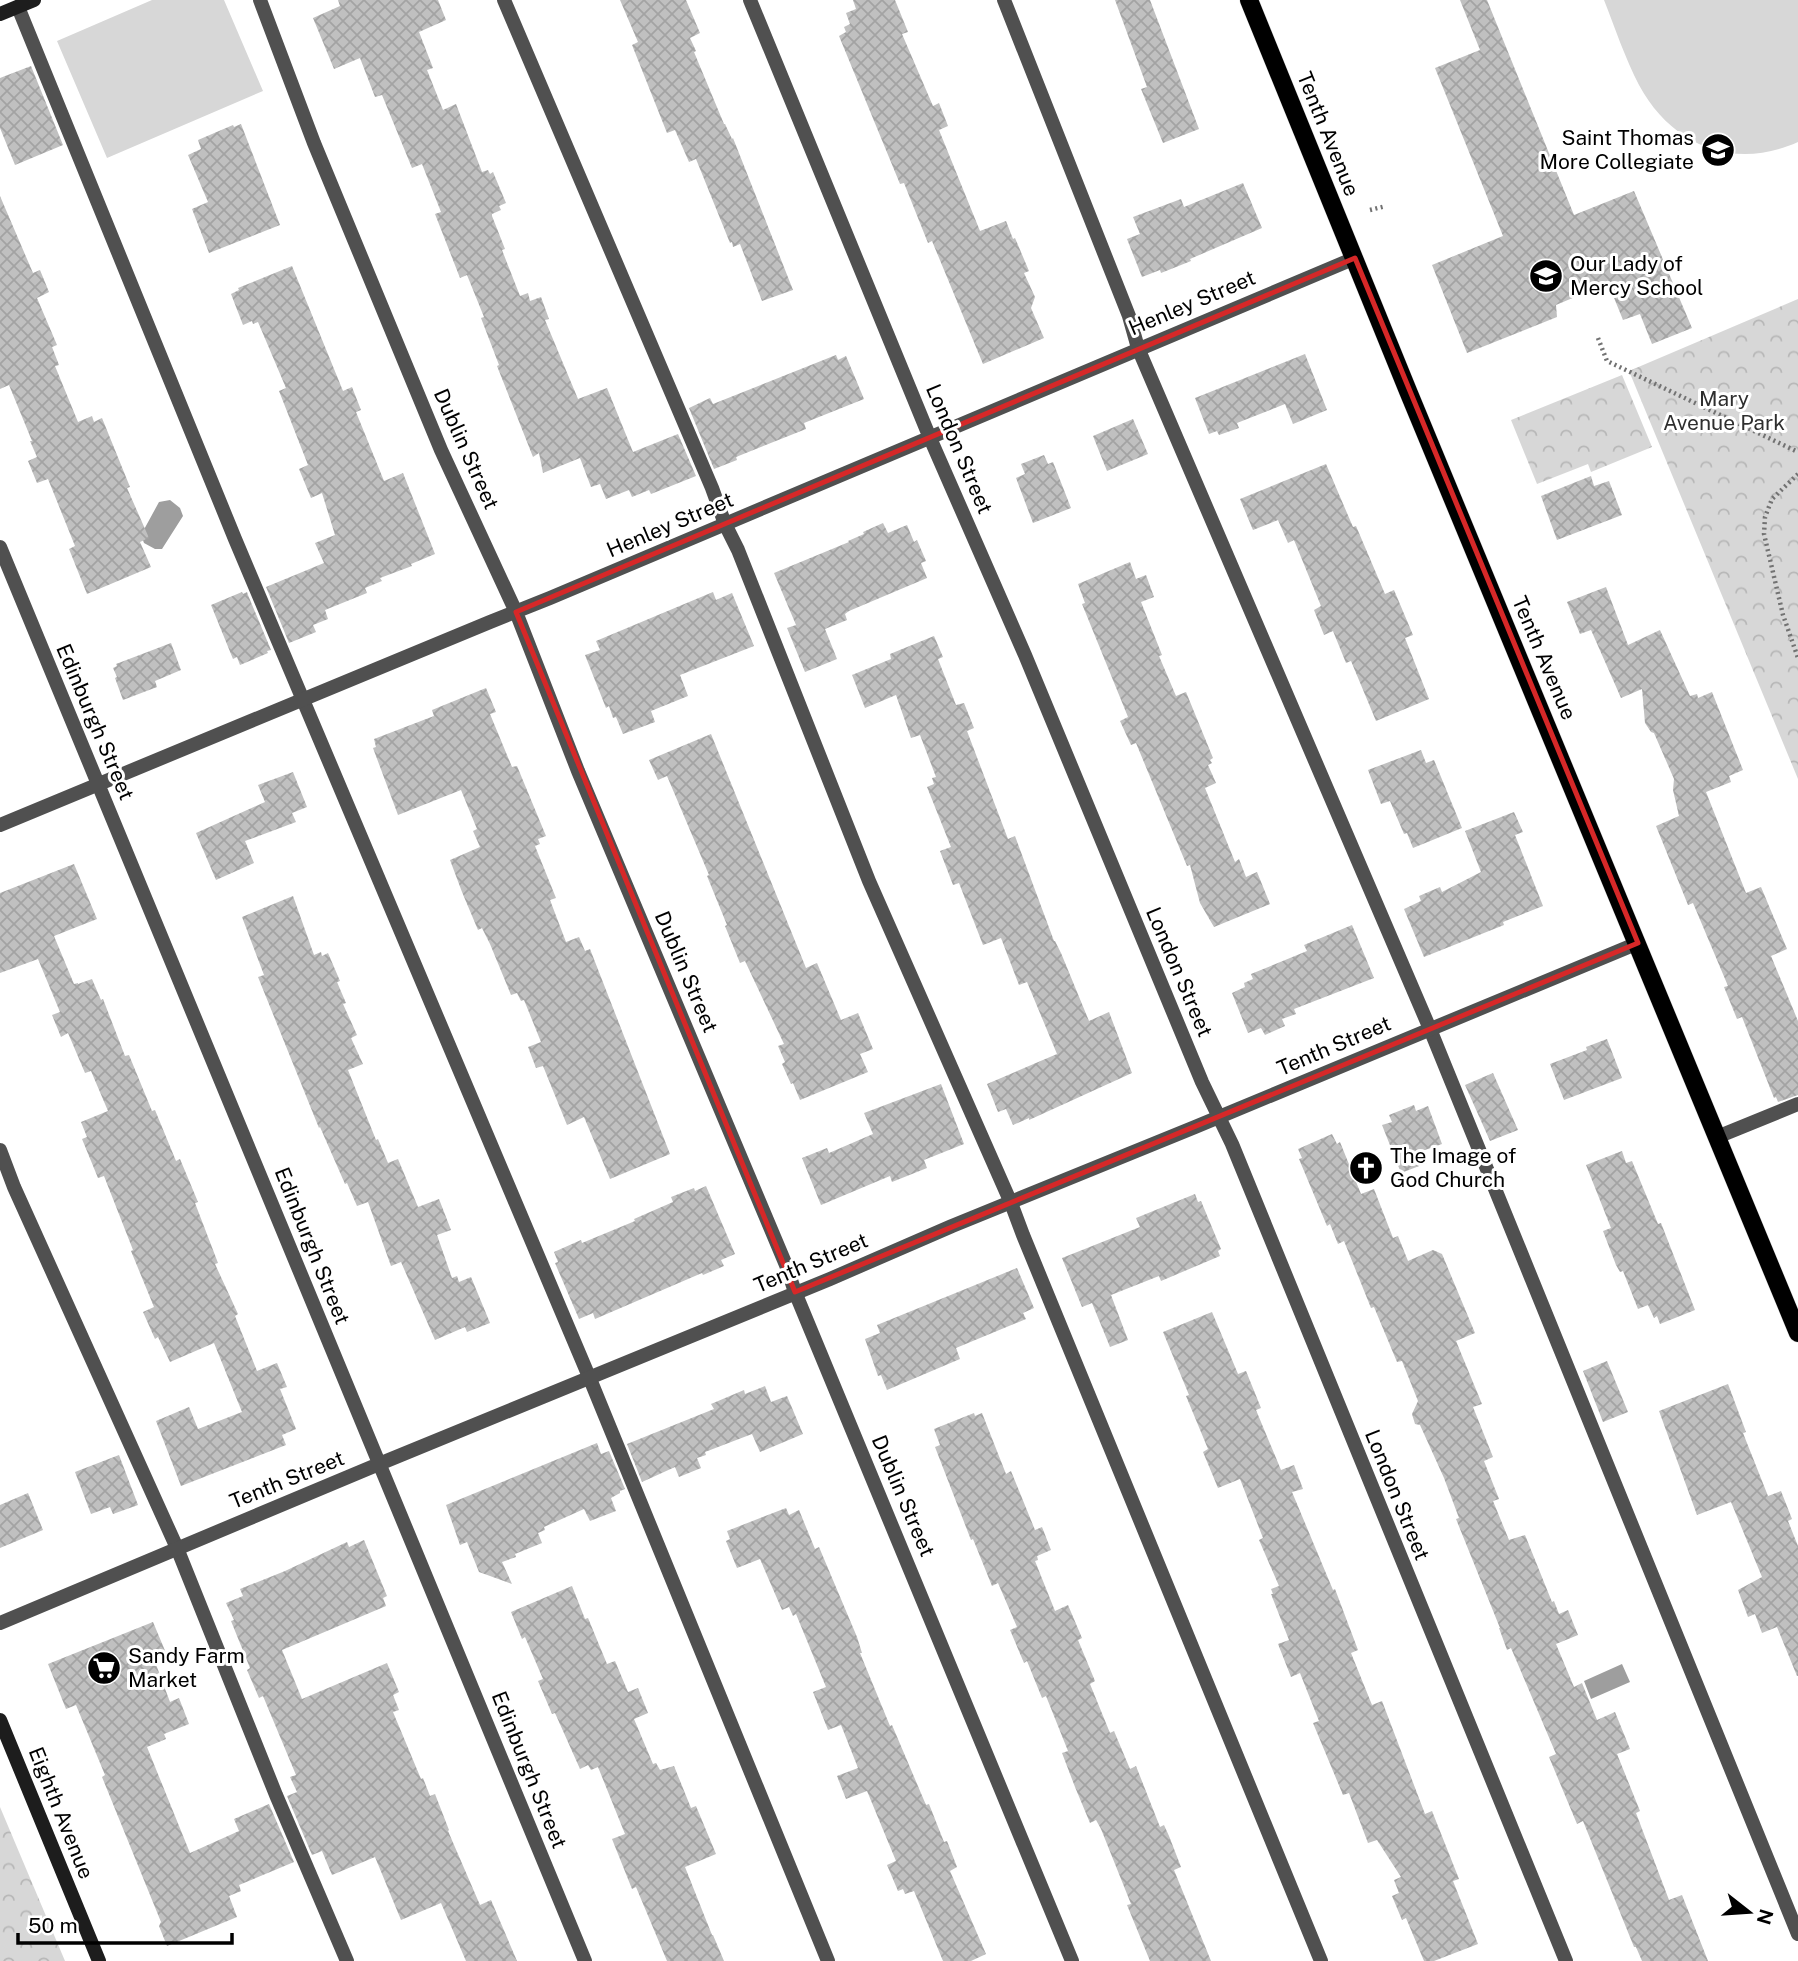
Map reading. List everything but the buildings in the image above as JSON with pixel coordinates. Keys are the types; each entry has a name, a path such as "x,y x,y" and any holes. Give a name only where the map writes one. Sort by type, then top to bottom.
{"main road":[{"name":"Tenth Avenue","path":"1249,0 1798,1334"}],"street":[{"path":"0,14 34,0"},
{"name":"Dublin Street","path":"260,0 314,143 436,438 516,612 578,771 786,1265 1072,1961"},
{"path":"504,0 738,550 869,881 1011,1203 1321,1961"},
{"name":"London Street","path":"750,0 930,438 1232,1144 1566,1961"},
{"path":"1004,0 1129,316 1138,348 1430,1029 1798,1934"},
{"path":"18,7 230,526 590,1379 828,1961"},
{"name":"Henley Street","path":"0,825 516,612 1355,258"},
{"name":"Edinburgh Street","path":"0,547 585,1961"},
{"name":"Tenth Street","path":"0,1623 1637,943"},
{"path":"1717,1137 1798,1104"},
{"path":"0,1150 14,1187 177,1548 276,1795 347,1961"},
{"name":"Eighth Avenue","path":"0,1720 99,1961"}],"path":[{"path":"1370,211 1385,206"},
{"path":"1598,338 1607,361 1798,452"},
{"path":"1798,474 1772,499 1765,517 1764,534 1783,615 1798,658"}],"highlighted area":[{"path":"1355,258 1638,943 795,1292 516,612"}],"green space":[{"path":"152,0 224,0 263,91 107,158 57,41"},
{"path":"1604,0 1798,0 1798,142 1751,154 1728,153 1707,147 1669,124 1639,85"},
{"name":"Mary Avenue Park","path":"1798,299 1798,779 1629,371"},
{"path":"1622,375 1652,447 1591,472 1588,464 1537,484 1511,420"},
{"path":"0,1807 65,1961 0,1961"}],"shaded area":[{"path":"170,500 180,508 183,516 162,549 155,549 144,543 141,535 159,502"},
{"path":"1622,1664 1630,1682 1591,1699 1584,1681"}],"place":[{"name":"Saint Thomas More Collegiate","path":"1718,150"},
{"name":"Our Lady of Mercy School","path":"1546,276"},
{"name":"The Image of God Church","path":"1366,1168"},
{"name":"Sandy Farm Market","path":"104,1668"}]}
